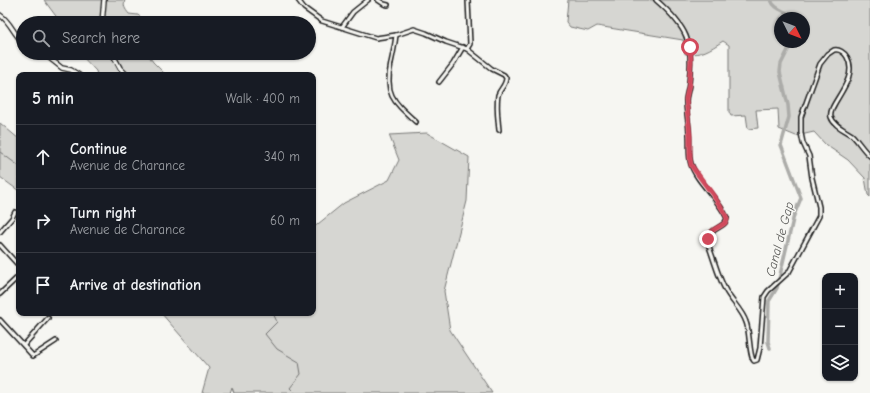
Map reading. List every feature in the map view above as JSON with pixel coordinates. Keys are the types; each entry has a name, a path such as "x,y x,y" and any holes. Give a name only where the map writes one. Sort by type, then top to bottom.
{"street":[{"path":"103,16 104,0"},
{"path":"298,0 304,8 315,16"},
{"path":"342,27 353,12 368,0"},
{"path":"378,0 388,5"},
{"path":"467,49 470,44 468,0"},
{"path":"656,0 678,23 687,35 689,41 691,61 686,99 690,135 691,165 722,207 727,218 724,224 711,232 708,239 708,244 725,290 742,314 747,324 751,358 754,361 757,360 760,348 764,297 768,291 789,272 819,216 819,207 812,178 809,156 803,143 801,133 801,117 820,64 828,54 834,50 840,51 846,56 850,71 843,91 831,111 831,116 835,123 854,137 870,156"},
{"path":"0,15 10,23 16,36"},
{"path":"316,17 322,21 376,38 396,35 414,29 467,49 488,66 504,75 506,78 506,83 498,95 497,113 500,130"},
{"path":"396,35 388,87 390,93 400,108 416,122"},
{"path":"439,82 453,64 463,47"},
{"path":"52,60 62,68 74,72"},
{"path":"116,60 124,72"},
{"path":"0,232 15,212"},
{"path":"0,245 16,263"},
{"path":"0,294 16,279"},
{"path":"24,346 48,318"},
{"path":"0,320 33,356 56,341"}],"shaded area":[{"path":"44,0 125,0 124,4 126,11 129,14 139,16 56,16"},
{"path":"568,0 870,0 870,197 868,195 865,178 848,160 826,145 814,132 796,136 779,129 778,109 756,110 758,128 748,129 746,115 731,116 729,112 729,45 723,41 705,51 696,54 685,54 683,40 597,26 588,31 570,27 566,22"},
{"path":"86,60 152,60 163,72 96,72"},
{"path":"0,123 16,136 16,189 0,177"},
{"path":"427,133 469,157 467,201 444,291 450,330 492,393 234,393 232,387 230,393 202,393 209,368 164,316 316,316 316,226 344,203 389,180 399,160 389,135"}],"waterway":[{"name":"Canal de Gap","path":"771,0 775,6 786,12"},
{"name":"Canal de Gap","path":"770,348 768,342 769,301 777,288 794,215 801,198 781,145 789,117 788,105 780,72 781,64 789,48"},
{"path":"0,152 16,164"},
{"path":"274,316 277,322 265,334 277,349 299,362 301,374 290,388 295,393"}],"route":[{"path":"690,47 691,61 686,99 690,135 691,165 722,207 727,218 724,224 713,230 708,239"}]}
